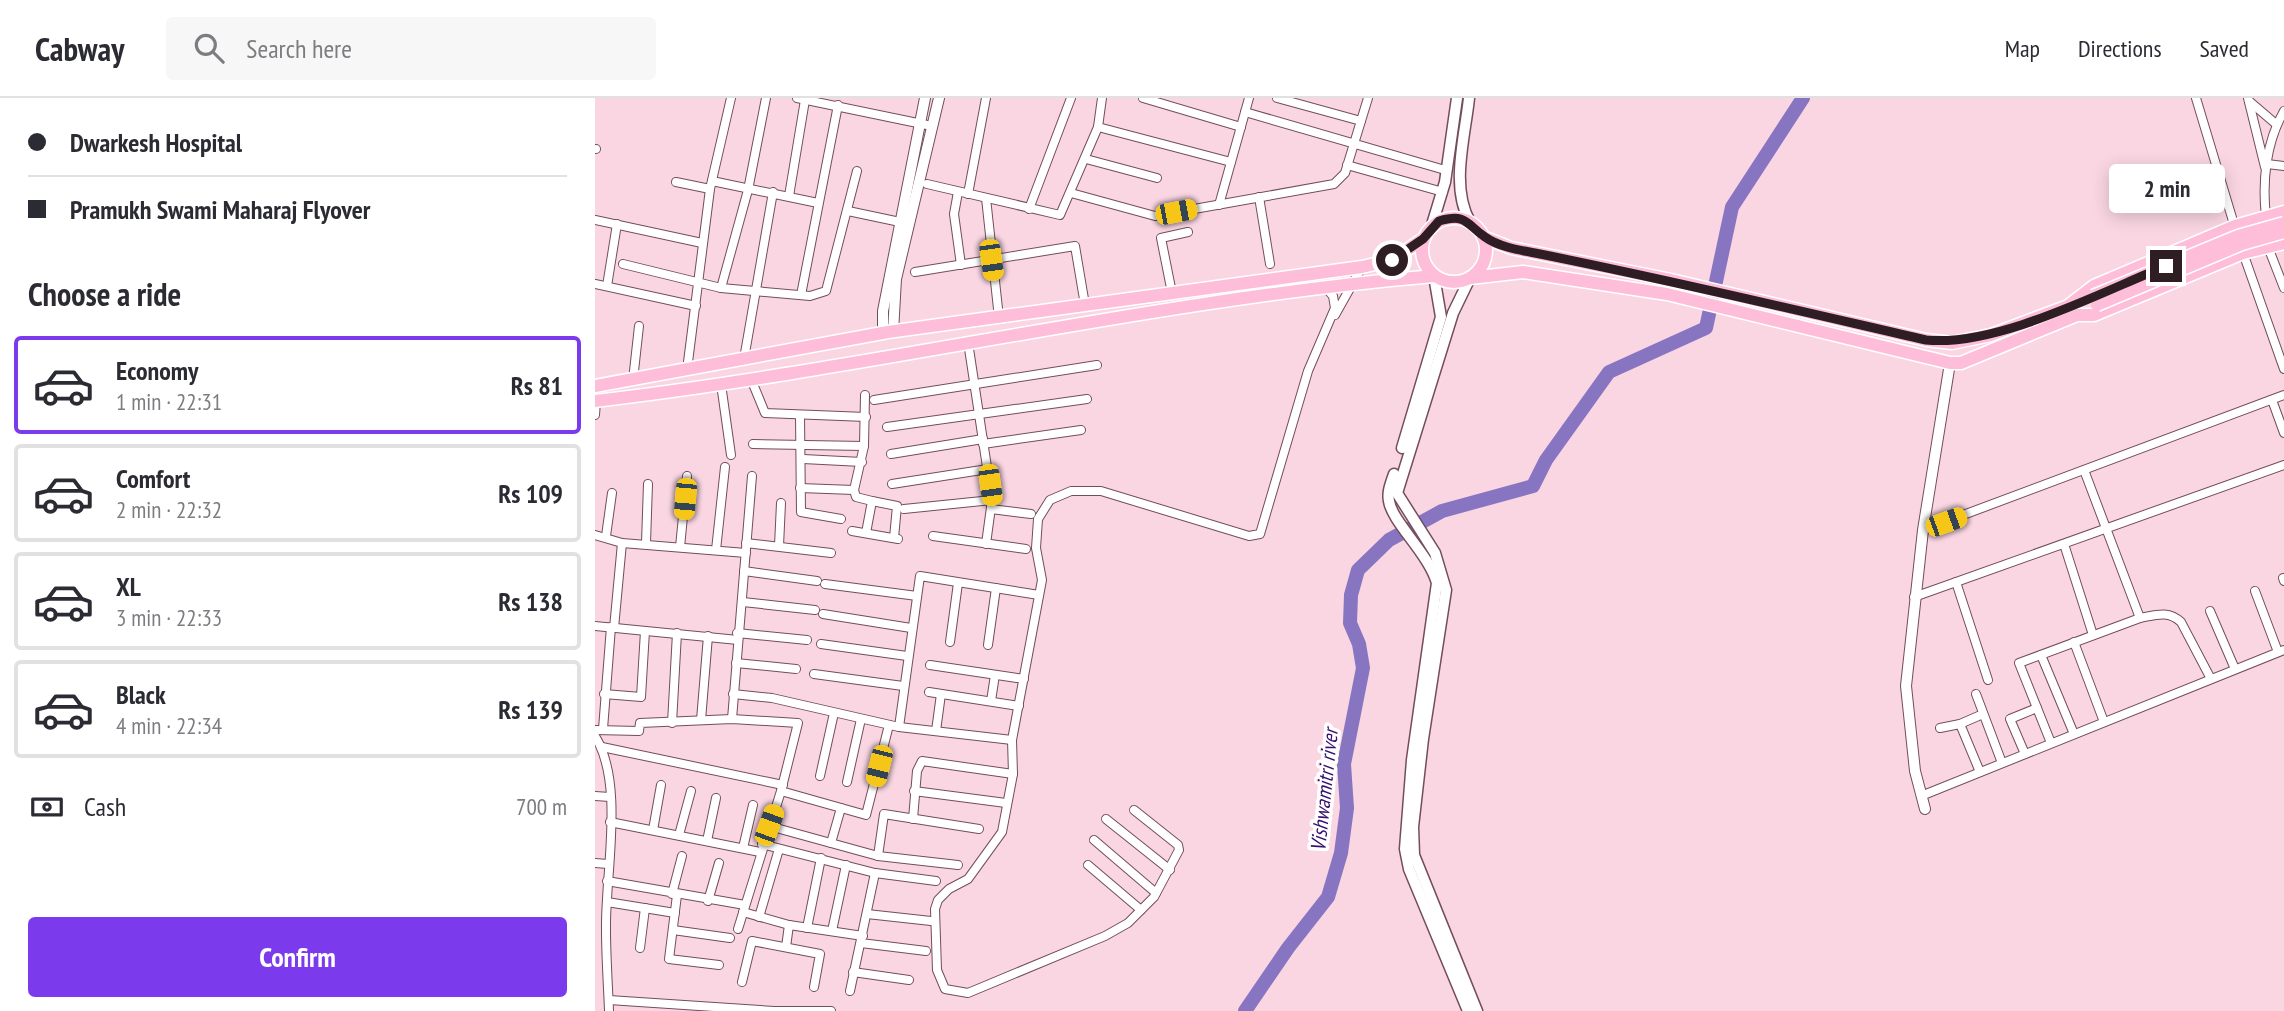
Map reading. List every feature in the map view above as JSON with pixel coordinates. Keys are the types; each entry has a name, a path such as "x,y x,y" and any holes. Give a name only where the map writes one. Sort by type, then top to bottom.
{"main road":[{"path":"1477,1011 1418,868 1413,842 1428,693 1446,600 1445,577 1394,503 1389,491 1441,317 1434,276 1423,259 1427,233 1443,192 1457,99 1469,100 1460,188 1462,209 1483,237 1511,248 1671,280 1926,340 1952,342 1991,335 2073,311 2094,315 2243,253 2284,243"},
{"path":"2073,311 2094,286 2235,226 2284,212"},
{"path":"595,386 888,332 1361,267 1392,260 1449,218 1470,222"},
{"path":"595,401 721,384 968,342 1354,284 1434,276 1452,282 1523,272 1668,294 1950,363 1961,363 1998,350 2073,311 2238,236 2284,223"},
{"path":"2095,301 2242,244 2284,232"},
{"path":"1394,503 1399,479 1453,313 1470,278 1483,264 1486,255 1483,237"},
{"path":"1950,363 1959,360 1961,354 1960,348 1952,342"},
{"path":"1433,560 1437,591 1412,760 1405,849 1409,869 1468,1011"}],"street":[{"path":"687,370 711,185 731,98"},
{"path":"721,288 748,190 767,98"},
{"path":"888,332 883,311 925,98"},
{"path":"888,332 896,279 939,98"},
{"path":"968,194 986,98"},
{"path":"1028,209 1072,98"},
{"path":"927,184 1061,215 1098,127 1102,98"},
{"path":"1143,98 1241,127"},
{"path":"1219,205 1249,98"},
{"path":"1277,98 1360,121"},
{"path":"1071,193 1155,216 1334,184 1347,165 1368,98"},
{"path":"2196,98 2243,253 2284,369"},
{"path":"2248,98 2276,124"},
{"path":"2248,98 2267,167"},
{"path":"789,196 801,99 932,126"},
{"path":"801,295 838,105"},
{"path":"2266,217 2263,183 2276,124 2284,111"},
{"path":"1245,112 1354,141 1445,170"},
{"path":"1098,127 1231,162"},
{"path":"1086,159 1157,178"},
{"path":"1347,165 1443,192"},
{"path":"2267,167 2284,166"},
{"path":"623,264 699,285 818,295 829,286 857,171"},
{"path":"676,182 773,192 818,203"},
{"path":"958,191 954,214 961,265"},
{"path":"744,359 773,192"},
{"path":"1259,197 1270,264"},
{"path":"986,198 999,317"},
{"path":"848,211 900,222"},
{"path":"595,220 702,243"},
{"path":"607,286 617,224"},
{"path":"1172,293 1161,238 1188,232"},
{"path":"915,272 1075,246 1085,305"},
{"path":"2269,247 2284,288"},
{"path":"1331,320 1354,284 1361,267"},
{"path":"595,284 696,306"},
{"path":"1134,810 1178,845 1178,855 1156,893 1128,923 1105,936 968,993 945,989 937,970 935,909 949,889 968,879 1002,832 1013,774 1012,740 1042,580 1036,548 1038,519 1050,500 1071,491 1101,491 1249,536 1260,534 1308,371 1335,308 1333,296 1326,288"},
{"path":"632,380 639,326"},
{"path":"968,342 992,505 986,544"},
{"path":"1925,809 1915,771 1906,686 1914,597 1922,562 1923,530 1950,363"},
{"path":"874,400 1097,365"},
{"path":"751,379 765,413 866,417"},
{"path":"721,384 731,455"},
{"path":"852,531 896,538 897,506 856,497 864,446 865,395"},
{"path":"1923,530 2284,395"},
{"path":"887,427 1087,398"},
{"path":"2271,400 2284,433"},
{"path":"595,401 595,415"},
{"path":"800,415 803,445 801,512 841,519"},
{"path":"891,454 1081,430"},
{"path":"753,444 864,446"},
{"path":"803,459 862,462"},
{"path":"1914,597 2284,465"},
{"path":"716,550 725,467"},
{"path":"892,484 988,469"},
{"path":"2084,470 2140,618"},
{"path":"680,547 687,476"},
{"path":"732,719 751,476"},
{"path":"646,543 648,484"},
{"path":"800,488 855,490"},
{"path":"606,536 611,493"},
{"path":"866,533 872,501"},
{"path":"779,546 781,503"},
{"path":"904,509 992,505 1031,514"},
{"path":"595,535 606,536 622,543 746,553"},
{"path":"933,536 1026,550"},
{"path":"622,543 599,729 639,731 640,723 732,719 798,723 782,788 761,848 738,929"},
{"path":"746,543 831,553"},
{"path":"2064,544 2093,635"},
{"path":"744,571 917,596"},
{"path":"899,727 920,576 1039,595"},
{"path":"1956,582 1988,680"},
{"path":"950,642 958,583"},
{"path":"988,645 996,588"},
{"path":"1921,796 2281,651 2255,591"},
{"path":"743,602 911,628"},
{"path":"2210,611 2235,669"},
{"path":"2051,743 2019,663 2140,618 2174,615 2182,622 2211,679"},
{"path":"595,626 708,636 807,640"},
{"path":"604,694 641,697 645,631"},
{"path":"672,723 677,633"},
{"path":"701,720 708,636"},
{"path":"2074,642 2104,722"},
{"path":"821,644 907,656"},
{"path":"2041,655 2074,734"},
{"path":"736,663 796,670"},
{"path":"930,665 1024,679"},
{"path":"814,674 903,687"},
{"path":"991,701 995,675"},
{"path":"929,692 1019,706"},
{"path":"733,694 772,698 899,727 1012,740"},
{"path":"936,731 941,694"},
{"path":"1976,694 2002,763"},
{"path":"2025,754 2010,719 2037,708"},
{"path":"820,776 834,713"},
{"path":"1940,728 1960,724 1983,714"},
{"path":"847,782 861,719"},
{"path":"1960,724 1980,772"},
{"path":"602,747 782,788 866,815 889,725"},
{"path":"595,736 602,747 610,797 607,881 609,1011"},
{"path":"912,819 922,761 1013,774"},
{"path":"653,830 661,785"},
{"path":"679,835 691,791"},
{"path":"915,791 1006,803"},
{"path":"595,796 610,797"},
{"path":"707,841 716,798"},
{"path":"743,848 753,805"},
{"path":"831,843 841,808"},
{"path":"878,856 884,814 979,829"},
{"path":"1106,819 1170,870"},
{"path":"610,822 743,848 779,849 875,873 936,881"},
{"path":"769,825 878,856 958,865"},
{"path":"1094,840 1156,893"},
{"path":"759,917 779,849"},
{"path":"682,856 675,894 669,959 719,965"},
{"path":"807,928 821,858"},
{"path":"595,863 608,864"},
{"path":"708,901 719,863"},
{"path":"832,931 846,865"},
{"path":"1088,865 1141,910"},
{"path":"850,991 875,873"},
{"path":"607,881 744,909 759,917 789,925 832,931 926,951"},
{"path":"607,902 675,913"},
{"path":"640,948 645,908"},
{"path":"867,914 930,921"},
{"path":"786,947 789,925"},
{"path":"673,930 730,938"},
{"path":"742,982 752,941 820,954 814,987"},
{"path":"595,944 607,944"},
{"path":"853,972 909,980"},
{"path":"608,1000 682,1008 831,1011"}],"waterway":[{"name":"Vishwamitri river","path":"1245,1011 1288,948 1328,897 1341,853 1347,808 1344,764 1363,668 1359,644 1350,623 1351,595 1358,570 1389,540 1442,511 1533,486 1546,460 1609,372 1706,328 1732,207 1803,98"}],"route":[{"path":"1392,260 1423,239 1439,221 1460,219 1478,228 1483,237 1511,248 1671,280 1926,340 1952,342 1991,335 2166,266"}]}
